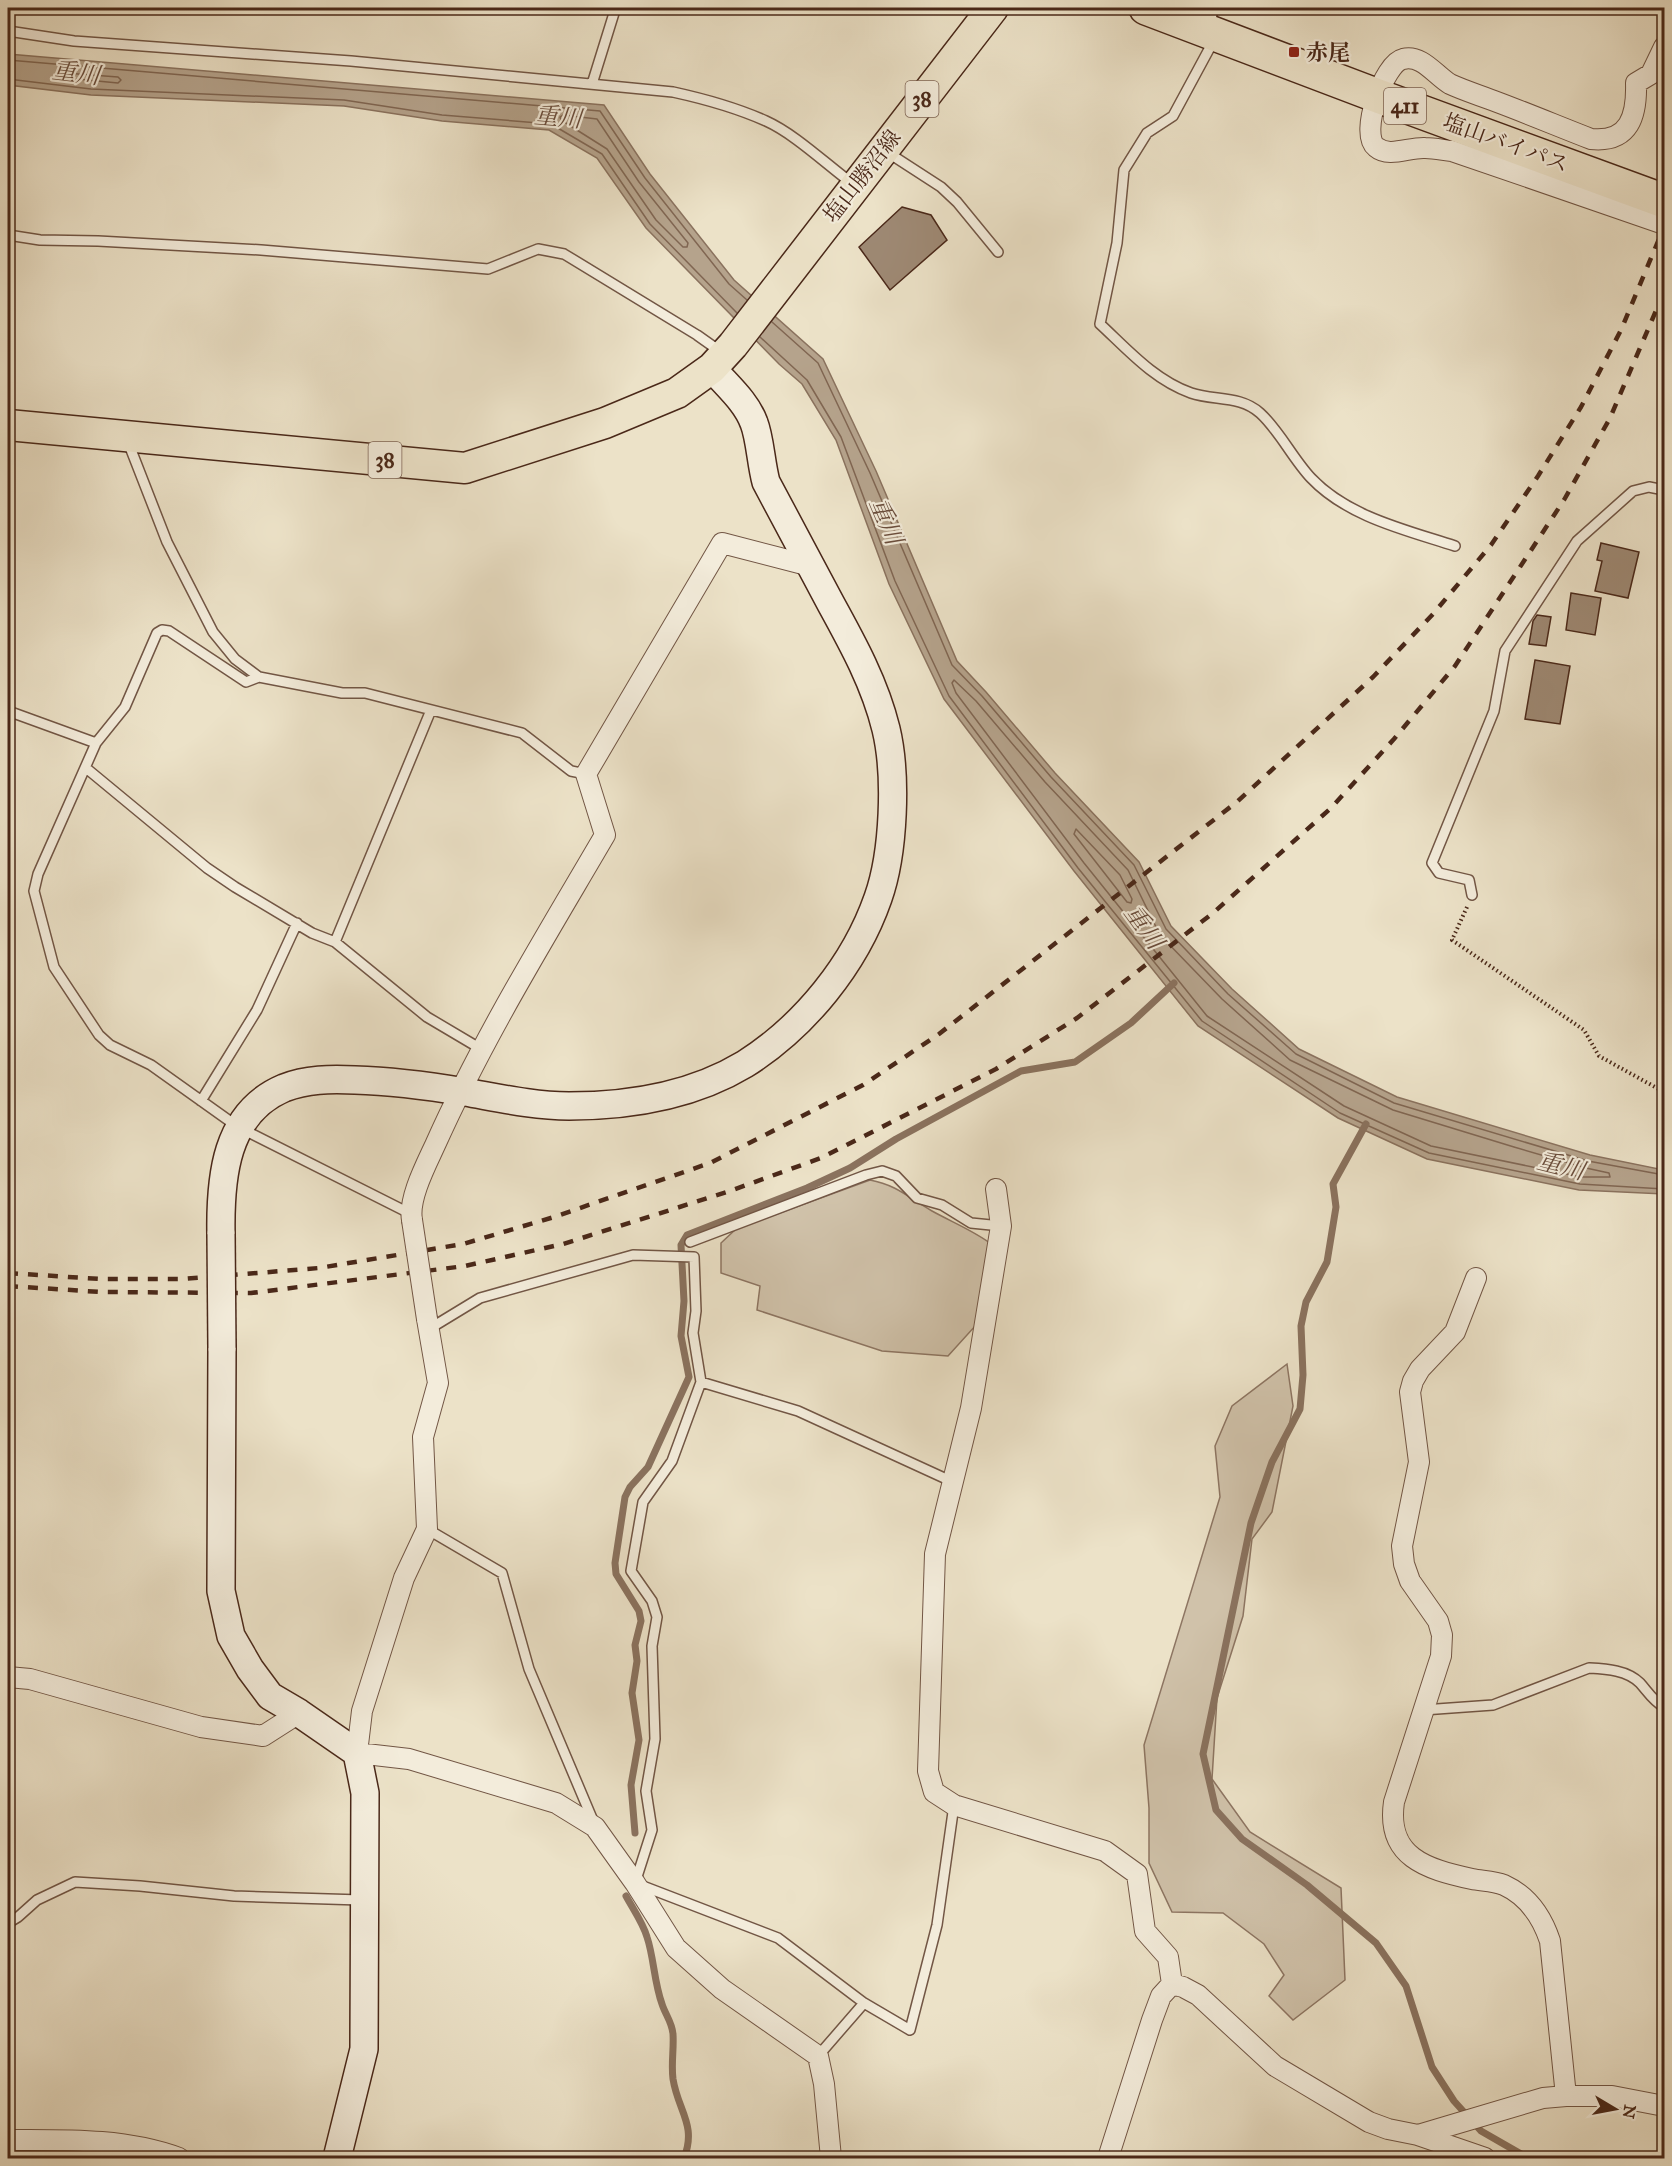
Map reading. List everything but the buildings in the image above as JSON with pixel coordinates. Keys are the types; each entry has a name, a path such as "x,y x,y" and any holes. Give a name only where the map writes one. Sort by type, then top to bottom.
{"highway":[{"name":"塩山バイパス","path":"1146,8 1213,25 1378,96 1665,201"}],"main road":[{"name":"塩山勝沼線","path":"723,356 993,8"},
{"name":"38","path":"8,425 465,468 605,423 677,393 723,356"}],"street":[{"path":"1665,47 1651,74 1636,83 1636,102 1630,123 1619,135 1605,140 1591,139 1449,83 1422,63 1412,59 1402,59 1395,63 1386,76 1369,124 1371,143 1384,152 1425,148 1452,152 1665,224"},
{"path":"723,356 755,424 766,482 861,660 877,699 887,732 892,805 889,849 879,896 854,948 830,986 801,1018 744,1064 704,1083 665,1097 620,1105 564,1106 363,1080 327,1079 303,1082 281,1089 249,1113 238,1127 226,1162 222,1190 221,1591 231,1636 249,1669 270,1696 357,1753 409,1759 556,1803 595,1827 635,1883 676,1948 722,1989 818,2056 824,2084 831,2158"},
{"path":"337,2158 364,2049 365,1793 357,1753 362,1711 404,1578 427,1529 423,1437 438,1383 411,1217 418,1181 459,1091 605,835 586,774 722,543 811,566"},
{"path":"996,1189 1001,1226 971,1408 935,1554 928,1771 934,1792 954,1805 1105,1851 1137,1874 1145,1931 1168,1957 1173,1984"},
{"path":"1476,1278 1455,1332 1420,1369 1413,1380 1410,1392 1419,1462 1402,1546 1404,1564 1410,1581 1438,1622 1442,1635 1441,1656 1394,1802 1392,1819 1397,1840 1410,1855 1428,1867 1444,1873 1502,1885 1519,1894 1534,1908 1544,1923 1550,1941 1566,2096"},
{"path":"8,1677 30,1679 201,1726 263,1736 299,1713"},
{"path":"1173,1984 1198,1995 1275,2066 1369,2122 1388,2129 1418,2135 1485,2158"},
{"path":"1108,2158 1152,2020 1161,1996 1173,1984"},
{"path":"1418,2135 1543,2098 1612,2096 1665,2106"},
{"path":"8,2140 91,2140 162,2152 179,2158"}],"lane":[{"path":"592,84 615,10 611,8"},
{"path":"1213,25 1173,117 1147,133 1124,170 1117,243 1100,324 1153,372 1191,393 1241,402 1260,414 1312,478 1339,502 1394,526 1455,546"},
{"path":"8,31 74,41 351,61 673,92 711,101 768,122 788,134 852,188"},
{"path":"882,149 941,187 957,202 998,252"},
{"path":"8,235 40,240 261,250 488,269 538,249 564,254 697,335 723,356"},
{"path":"125,435 167,542 213,632 235,659 259,678"},
{"path":"1472,895 1469,880 1439,873 1432,863 1494,711 1505,651 1576,541 1633,491 1649,487 1665,490"},
{"path":"411,1217 238,1127 151,1065 110,1045 99,1035 54,967 34,891 38,874 96,743 125,707 157,633 162,630 169,631 246,682 259,678 342,693 365,693 522,733 571,771 586,774"},
{"path":"335,942 431,710"},
{"path":"8,711 96,743"},
{"path":"86,768 207,868 234,887 312,933 335,942 427,1017 482,1049"},
{"path":"201,1101 257,1010 297,923"},
{"path":"690,1242 882,1171 896,1176 917,1198 942,1204 970,1223 1001,1226"},
{"path":"428,1324 480,1298 633,1255 694,1257 696,1311 693,1333 701,1382 672,1461 643,1502 631,1571 652,1600 657,1617 652,1646 655,1739 646,1791 652,1830 635,1883 778,1938 864,2003 910,2030 937,1924 954,1805"},
{"path":"701,1382 798,1411 953,1482"},
{"path":"427,1529 502,1573 529,1669 595,1827"},
{"path":"1423,1710 1493,1705 1589,1668 1627,1674 1638,1681 1656,1703 1665,1707"},
{"path":"8,1923 37,1900 75,1882 234,1896 364,1900"},
{"path":"818,2056 864,2003"}],"path":[{"path":"1472,895 1452,940 1584,1030 1599,1056 1665,1092"}],"shaded area":[{"path":"870,1180 895,1189 990,1243 977,1324 948,1356 882,1351 757,1310 760,1286 721,1273 721,1243 736,1229"},
{"path":"1287,1364 1293,1406 1272,1512 1252,1539 1243,1616 1217,1698 1212,1779 1250,1832 1341,1888 1345,1980 1293,2020 1269,1996 1284,1975 1264,1944 1223,1913 1172,1912 1149,1863 1149,1808 1144,1745 1220,1497 1215,1446 1232,1406"}],"water":[{"name":"重川","path":"8,54 604,105 650,174 734,280 823,359 876,471 957,661 1055,773 1139,862 1171,926 1232,989 1299,1049 1397,1097 1590,1155 1664,1170 1664,1194 1579,1190 1427,1159 1338,1118 1198,1026 1074,871 944,699 889,584 836,440 802,384 779,364 646,228 597,158 549,130 442,121 344,106 91,95 8,85"}],"waterway":[{"path":"635,1833 631,1785 639,1740 632,1693 637,1661 635,1645 641,1621 639,1611 616,1574 615,1563 625,1497 630,1487 648,1467 689,1377 681,1336 684,1301 681,1245 687,1235 807,1188 850,1168 896,1139 1021,1071 1075,1062 1131,1023 1174,983"},
{"path":"1366,1124 1333,1184 1336,1207 1327,1262 1306,1302 1301,1326 1303,1375 1300,1409 1272,1462 1251,1523 1203,1754 1216,1810 1242,1839 1307,1885 1376,1943 1406,1986 1432,2067 1454,2101 1481,2131 1528,2158"},
{"path":"626,1896 645,1932 659,1996 672,2030 673,2079 688,2127 684,2158"}],"railway":[{"path":"8,1273 100,1279 182,1279 319,1268 463,1244 554,1217 710,1163 863,1085 939,1034 1238,801 1373,677 1433,614 1491,545 1581,407 1621,330 1664,227"},
{"path":"8,1286 101,1292 251,1293 465,1266 563,1244 730,1191 821,1158 996,1069 1077,1018 1213,913 1330,809 1394,739 1455,666 1564,500 1610,418 1664,292"}],"place":[{"name":"赤尾","path":"1294,52"}]}
